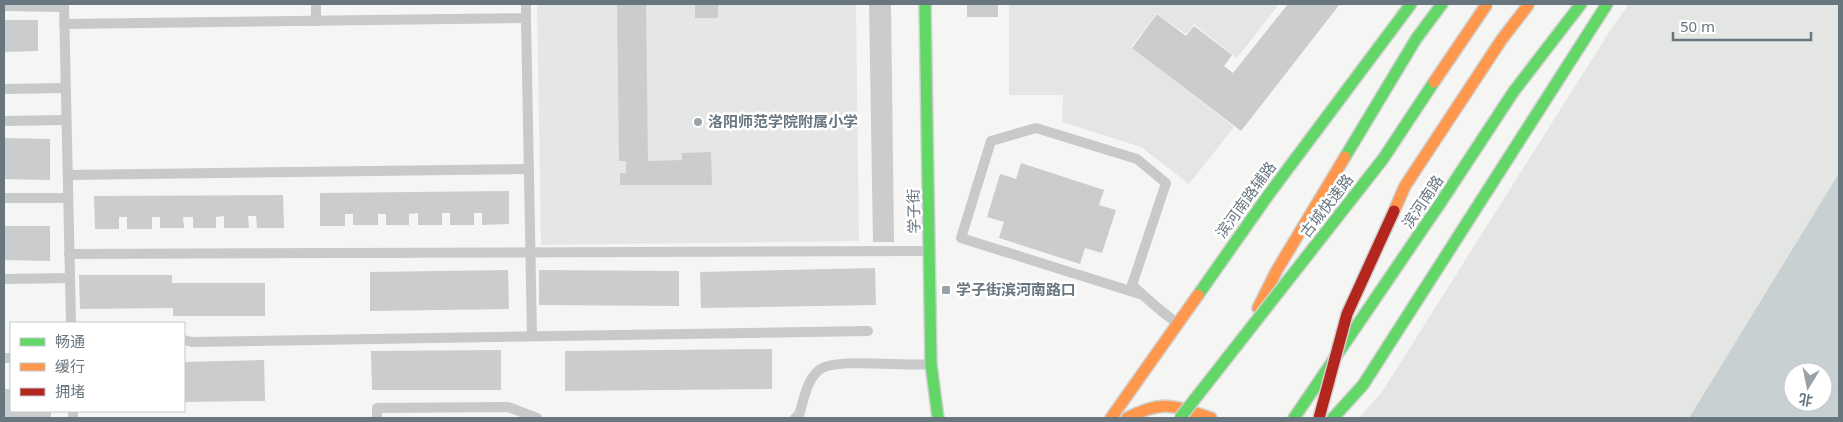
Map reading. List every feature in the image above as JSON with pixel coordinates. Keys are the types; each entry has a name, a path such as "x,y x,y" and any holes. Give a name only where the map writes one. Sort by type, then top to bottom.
{"main road":[{"name":"学子街","path":"918,4 926,252"},
{"name":"学子街","path":"925,4 927,364 930,418"},
{"name":"滨河南路辅路","path":"1111,418 1269,194 1411,4"},
{"path":"1220,384 1277,270 1416,39 1442,4"},
{"name":"古城快速路","path":"1180,418 1383,159 1470,26 1487,4"},
{"path":"1319,418 1347,314 1405,186 1502,39 1529,4"},
{"name":"滨河南路","path":"1294,418 1514,91 1581,4"},
{"path":"1333,418 1362,385 1607,4"},
{"name":"学子街","path":"927,364 938,418"},
{"path":"1127,418 1146,408 1170,405 1211,418"}],"lane":[{"path":"316,4 316,20"},
{"path":"526,4 532,336"},
{"path":"4,6 64,5 71,322"},
{"path":"64,24 526,18"},
{"path":"4,89 66,88"},
{"path":"4,120 66,120"},
{"path":"1143,295 961,238 991,141 1036,128 1137,159 1166,182 1132,285 1143,295 1154,307 1177,322"},
{"path":"68,175 529,169"},
{"path":"4,198 68,198"},
{"path":"69,254 926,252"},
{"path":"4,279 70,278"},
{"path":"185,340 192,342 868,330"},
{"path":"794,418 798,415 810,380 820,368 841,364 927,364"},
{"path":"378,418 377,408 508,407 537,418"}],"shaded area":[{"name":"洛阳师范学院附属小学","path":"537,4 856,4 859,241 541,245"},
{"path":"1009,4 1279,4 1237,58 1194,24 1186,34 1157,13 1131,47 1234,127 1189,184 1141,147 1062,122 1063,95 1009,95"},
{"path":"1629,4 1839,4 1839,173 1689,418 1359,418 1382,392 1613,26"},
{"path":"1839,173 1839,418 1689,418"}],"building":[{"path":"617,4 646,4 648,161 682,160 682,153 711,152 712,185 620,185 620,173 626,173 626,161 619,161"},
{"path":"695,4 718,4 718,18 695,18"},
{"path":"869,4 891,4 894,242 873,242"},
{"path":"967,4 998,4 998,17 967,17"},
{"path":"1288,4 1340,4 1241,131 1132,48 1157,14 1186,36 1194,26 1232,55 1224,66 1233,73"},
{"path":"4,20 38,20 38,51 4,52"},
{"path":"4,138 50,139 50,180 4,179"},
{"path":"1021,163 1104,190 1099,205 1116,210 1102,253 1085,248 1080,264 999,238 1004,222 987,217 1000,174 1016,179"},
{"path":"509,191 509,224 482,225 482,213 474,213 474,225 450,225 450,213 442,213 442,225 418,225 418,213 409,214 409,225 386,225 386,214 378,214 378,225 353,225 353,214 345,214 345,226 320,226 320,193"},
{"path":"283,195 284,228 257,228 256,216 248,216 249,228 224,228 224,216 216,217 216,228 193,228 193,217 183,217 184,228 160,228 160,217 152,217 152,229 127,229 127,217 119,217 119,229 95,229 94,196"},
{"path":"4,226 50,226 50,261 4,260"},
{"path":"875,268 876,305 701,308 700,272"},
{"path":"508,270 509,309 370,311 370,272"},
{"path":"539,270 679,271 679,306 539,305"},
{"path":"79,275 172,275 172,283 265,283 265,316 173,316 173,308 80,309"},
{"path":"772,349 772,389 565,391 565,351"},
{"path":"501,350 501,390 372,390 371,351"},
{"path":"264,360 265,401 185,402 185,362"},
{"path":"4,389 10,389 10,412 51,412 51,418 4,418"}],"traffic: fast":[{"path":"925,4 931,364 938,418"},
{"path":"1198,295 1269,194 1411,4"},
{"path":"1345,157 1416,39 1442,4"},
{"path":"1294,418 1514,91 1581,4"},
{"path":"1333,418 1363,385 1607,4"},
{"path":"1180,418 1383,159 1434,82"}],"traffic: slow":[{"path":"1434,82 1487,4"},
{"path":"1394,211 1405,186 1502,39 1529,4"},
{"path":"1258,308 1277,270 1345,157"},
{"path":"1111,418 1198,295"},
{"path":"1127,418 1160,406 1187,410 1211,418"}],"traffic: jam":[{"path":"1319,418 1347,314 1394,211"}],"place":[{"name":"洛阳师范学院附属小学","path":"698,122"},
{"name":"学子街滨河南路口","path":"946,290"}]}
